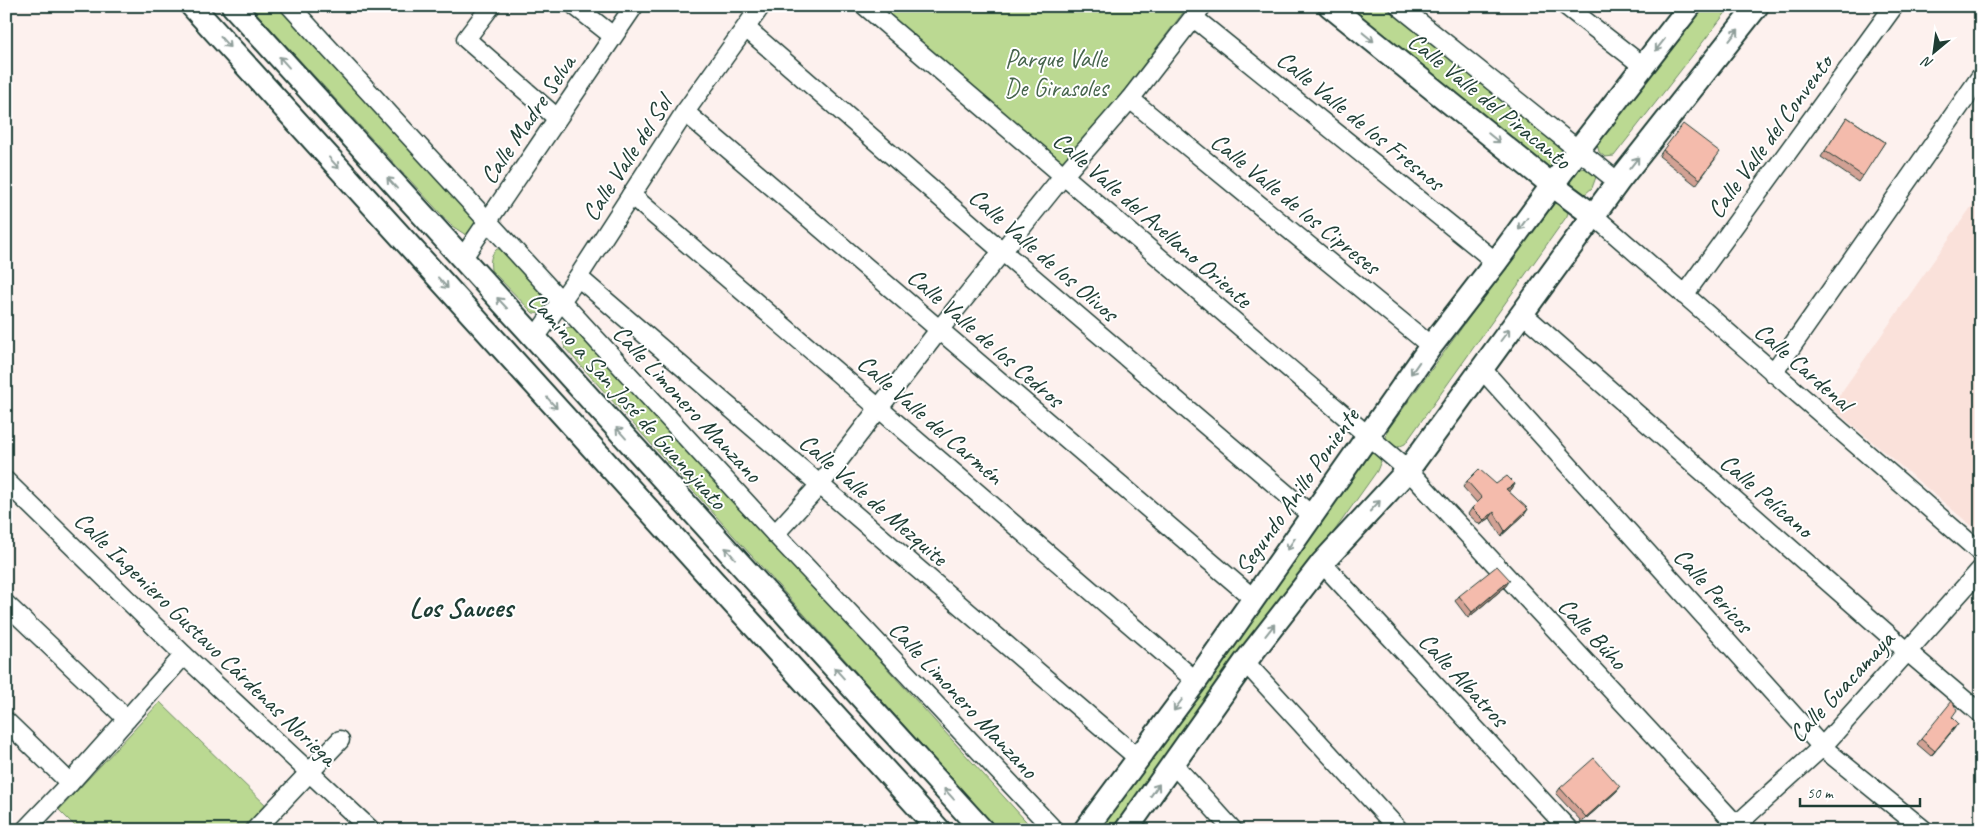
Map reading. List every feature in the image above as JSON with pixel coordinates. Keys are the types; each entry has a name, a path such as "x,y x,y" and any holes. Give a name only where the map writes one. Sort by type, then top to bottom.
{"main road":[{"path":"192,6 939,830"},
{"name":"Camino a San José de Guanajuato","path":"234,6 982,830"},
{"name":"Calle Valle del Piracanto","path":"1330,6 1552,185 1594,216"},
{"name":"Segundo Anillo Poniente","path":"1085,830 1254,600 1311,515 1368,437 1430,346 1690,6"},
{"path":"1126,830 1245,662 1322,563 1408,470 1618,182 1757,6"}],"street":[{"name":"Calle Limonero Manzano","path":"290,6 775,534 1054,830"},
{"path":"491,6 466,39 557,118"},
{"path":"575,6 613,36"},
{"name":"Calle Madre Selva","path":"462,259 634,6"},
{"name":"Calle Valle del Sol","path":"535,338 578,277 685,112 761,6"},
{"name":"Calle Valle del Avellano Oriente","path":"865,6 1408,470"},
{"name":"Calle Valle del Piracanto","path":"1399,6 1618,182"},
{"path":"1566,6 1643,66"},
{"name":"Calle Valle del Convento","path":"1684,295 1894,6"},
{"path":"775,534 819,486 939,330 1063,176 1130,99 1198,12"},
{"name":"Calle Valle de los Fresnos","path":"1198,12 1496,262"},
{"name":"Calle Valle de los Olivos","path":"746,28 1003,252 1311,515"},
{"path":"1773,373 1981,76"},
{"name":"Calle Valle de los Cipreses","path":"1130,99 1430,346"},
{"name":"Calle Valle de los Cedros","path":"685,112 1254,600"},
{"name":"Calle Valle del Carmén","path":"632,195 1196,681"},
{"name":"Calle Cardenal","path":"1594,216 1981,553"},
{"name":"Calle Valle de Mezquite","path":"578,277 819,486 1138,758"},
{"name":"Calle Pelícano","path":"1522,313 1981,714"},
{"name":"Calle Pericos","path":"1481,368 1822,747 1924,830"},
{"name":"Calle Búho","path":"1408,470 1736,828"},
{"name":"Calle Ingeniero Gustavo Cárdenas Noriega","path":"6,481 184,655 371,830"},
{"name":"Calle Albatros","path":"1322,563 1569,830"},
{"name":"Calle Guacamaya","path":"1736,828 1822,747 1981,569"},
{"path":"6,604 127,719"},
{"path":"25,830 70,783 184,655"},
{"path":"1245,662 1399,830"},
{"path":"6,721 70,783"},
{"path":"255,830 340,740"},
{"path":"1173,764 1233,830"}],"shaded area":[{"path":"1981,193 1981,534 1831,407"}],"green space":[{"path":"250,6 278,6 478,225 475,233 466,235 452,226"},
{"name":"Parque Valle De Girasoles","path":"874,6 1188,6 1066,167"},
{"path":"1345,6 1385,6 1561,149 1563,159 1553,172"},
{"path":"1704,6 1731,6 1614,156 1605,157 1599,152 1597,144"},
{"path":"1588,168 1596,177 1592,188 1585,194 1572,187 1570,180 1579,169"},
{"path":"1555,199 1569,208 1567,216 1405,444 1398,447 1390,445 1386,438 1387,431"},
{"path":"497,249 501,249 549,303 542,314 533,313 491,270 491,258"},
{"path":"571,327 671,431 1034,830 998,830 565,348 562,337 566,328"},
{"path":"1370,449 1381,461 1377,471 1122,830 1090,830"},
{"path":"160,702 272,811 254,830 79,830 59,810"}],"building":[{"path":"1847,117 1885,142 1863,176 1825,151"},
{"path":"1683,124 1720,152 1700,179 1663,150"},
{"path":"1479,469 1496,484 1507,476 1515,484 1506,489 1528,509 1505,531 1494,512 1484,520 1472,508 1482,498 1467,481"},
{"path":"1497,566 1510,580 1472,612 1459,596"},
{"path":"1952,701 1957,710 1952,717 1958,723 1935,751 1921,739"},
{"path":"1594,758 1620,787 1586,817 1560,788"}],"district":[{"name":"Los Sauces","path":"461,607"}]}
